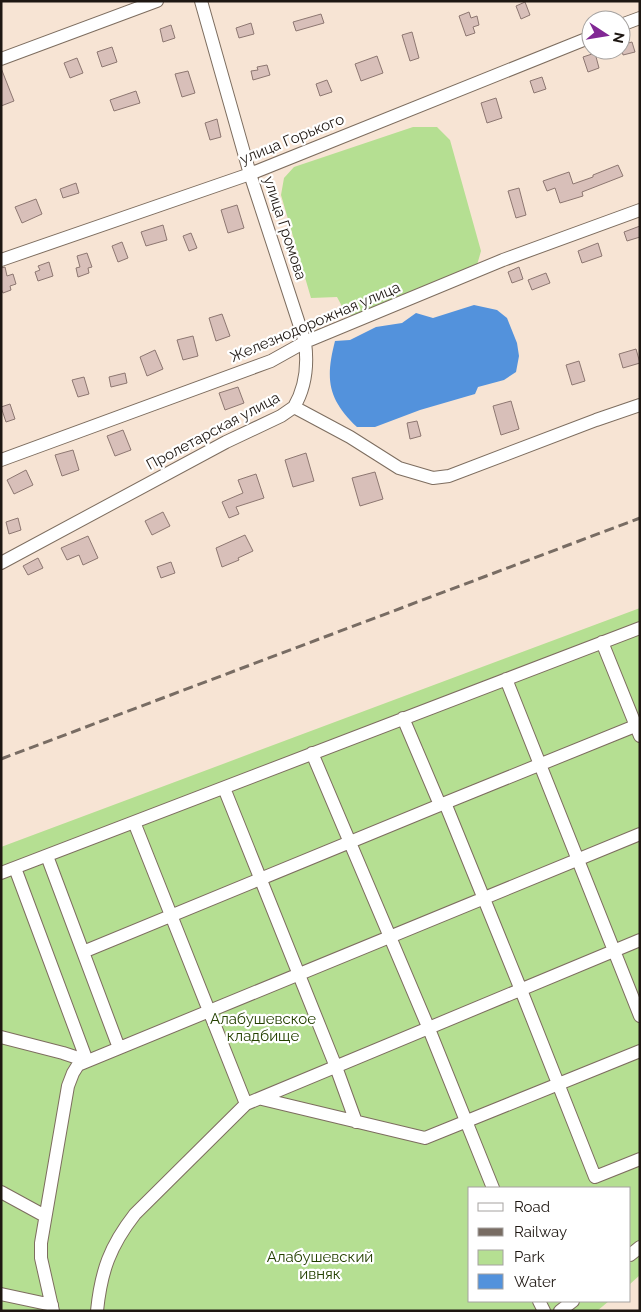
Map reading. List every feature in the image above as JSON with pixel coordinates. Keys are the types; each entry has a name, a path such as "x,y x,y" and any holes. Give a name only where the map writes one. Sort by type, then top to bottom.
{"street":[{"path":"1,59 157,1"},
{"name":"улица Громова","path":"201,1 250,174 305,342 305,375 300,396 294,407"},
{"name":"улица Горького","path":"1,260 250,174 581,41"},
{"name":"Железнодорожная улица","path":"1,460 271,361 305,342 503,260 640,210"},
{"name":"Пролетарская улица","path":"1,563 226,442 281,416 294,407 399,468 433,478 449,476 640,405"},
{"path":"1,873 640,628"},
{"path":"83,952 541,764 638,729 602,642"},
{"path":"506,679 640,1016"},
{"path":"403,718 484,899 595,1177 640,1159"},
{"path":"312,753 429,1029 493,1187"},
{"path":"224,788 336,1067 356,1122"},
{"path":"134,822 246,1104"},
{"path":"1,1294 52,1308 41,1258 41,1243 68,1086 78,1065 640,834"},
{"path":"47,856 119,1048"},
{"path":"15,868 87,1061"},
{"path":"96,1311 106,1261 123,1230 135,1214 246,1104 262,1099 640,940"},
{"path":"1,1037 87,1061"},
{"path":"262,1099 425,1138 640,1050"},
{"path":"1,1192 45,1216"},
{"path":"560,1311 572,1302"}],"green space":[{"path":"413,127 437,127 450,140 481,251 475,272 353,316 345,312 337,297 311,298 281,195 284,178 294,167"},
{"name":"Алабушевское кладбище","path":"640,608 640,1275 631,1283 631,1187 468,1187 468,1302 608,1302 597,1311 1,1311 1,847"}],"water":[{"path":"474,305 497,310 507,318 517,343 519,356 516,372 504,380 478,387 475,394 420,410 375,427 357,427 347,417 331,388 330,367 335,341 350,340 376,327 402,323 416,313 433,318"}],"building":[{"path":"525,2 530,15 521,19 516,6"},
{"path":"469,12 471,18 477,16 479,25 473,27 475,33 466,36 459,16"},
{"path":"321,14 324,23 296,31 293,22"},
{"path":"251,23 254,34 239,38 236,28"},
{"path":"171,25 175,38 163,42 160,29"},
{"path":"412,32 419,58 410,61 402,35"},
{"path":"631,42 635,52 631,53"},
{"path":"112,47 117,62 102,67 97,52"},
{"path":"377,56 383,73 361,81 355,64"},
{"path":"77,58 83,73 70,78 64,63"},
{"path":"584,60 597,60 599,68 588,72"},
{"path":"267,65 270,75 253,80 251,71 258,70 257,67"},
{"path":"1,68 14,101 1,106"},
{"path":"188,71 195,93 182,97 175,74"},
{"path":"542,77 546,89 534,93 530,81"},
{"path":"327,80 332,92 320,96 316,84"},
{"path":"136,91 140,103 114,111 110,100"},
{"path":"496,98 502,118 487,123 481,103"},
{"path":"217,119 221,137 210,140 205,123"},
{"path":"618,165 623,176 582,192 583,196 560,203 555,188 547,191 543,181 569,172 573,184"},
{"path":"76,183 79,193 63,198 60,189"},
{"path":"519,188 526,215 516,218 508,191"},
{"path":"36,199 42,214 22,223 15,207"},
{"path":"237,205 244,228 228,233 221,210"},
{"path":"163,225 167,240 146,246 141,232"},
{"path":"640,226 640,237 627,241 624,232"},
{"path":"191,233 197,248 189,251 183,236"},
{"path":"122,242 128,258 118,262 112,246"},
{"path":"598,243 602,256 582,263 578,251"},
{"path":"87,253 92,267 88,268 89,273 78,277 76,268 80,267 77,256"},
{"path":"49,262 53,276 38,281 35,272 40,270 38,266"},
{"path":"5,267 7,276 13,274 16,284 10,286 11,290 3,293 1,289 1,268"},
{"path":"519,267 523,279 512,283 508,272"},
{"path":"546,273 550,283 532,290 528,280"},
{"path":"222,314 230,336 216,341 209,318"},
{"path":"193,336 198,356 183,360 177,340"},
{"path":"636,349 640,363 623,368 619,354"},
{"path":"155,350 163,369 147,376 140,357"},
{"path":"579,361 585,381 572,385 566,365"},
{"path":"125,373 127,383 111,387 109,377"},
{"path":"84,377 89,394 78,397 72,380"},
{"path":"238,387 244,403 225,410 219,393"},
{"path":"511,401 519,429 501,435 493,406"},
{"path":"10,404 15,419 6,422 1,407"},
{"path":"417,421 421,436 410,439 407,423"},
{"path":"123,430 131,450 115,456 107,436"},
{"path":"73,450 79,470 62,476 55,455"},
{"path":"306,453 314,481 293,487 285,460"},
{"path":"26,470 33,485 14,494 7,480"},
{"path":"375,472 383,499 360,506 352,478"},
{"path":"256,474 264,498 236,507 239,514 229,518 222,502 243,493 238,480"},
{"path":"163,512 170,526 152,535 145,521"},
{"path":"18,518 21,530 9,534 6,522"},
{"path":"245,535 253,551 238,558 239,560 222,567 216,548"},
{"path":"88,536 98,558 83,565 79,555 67,560 61,548"},
{"path":"38,558 43,568 28,575 23,566"},
{"path":"171,562 175,573 161,578 157,567"}],"railway":[{"path":"1,759 640,518"}],"park label":[{"name":"Алабушевский ивняк","path":"320,1266"}]}
